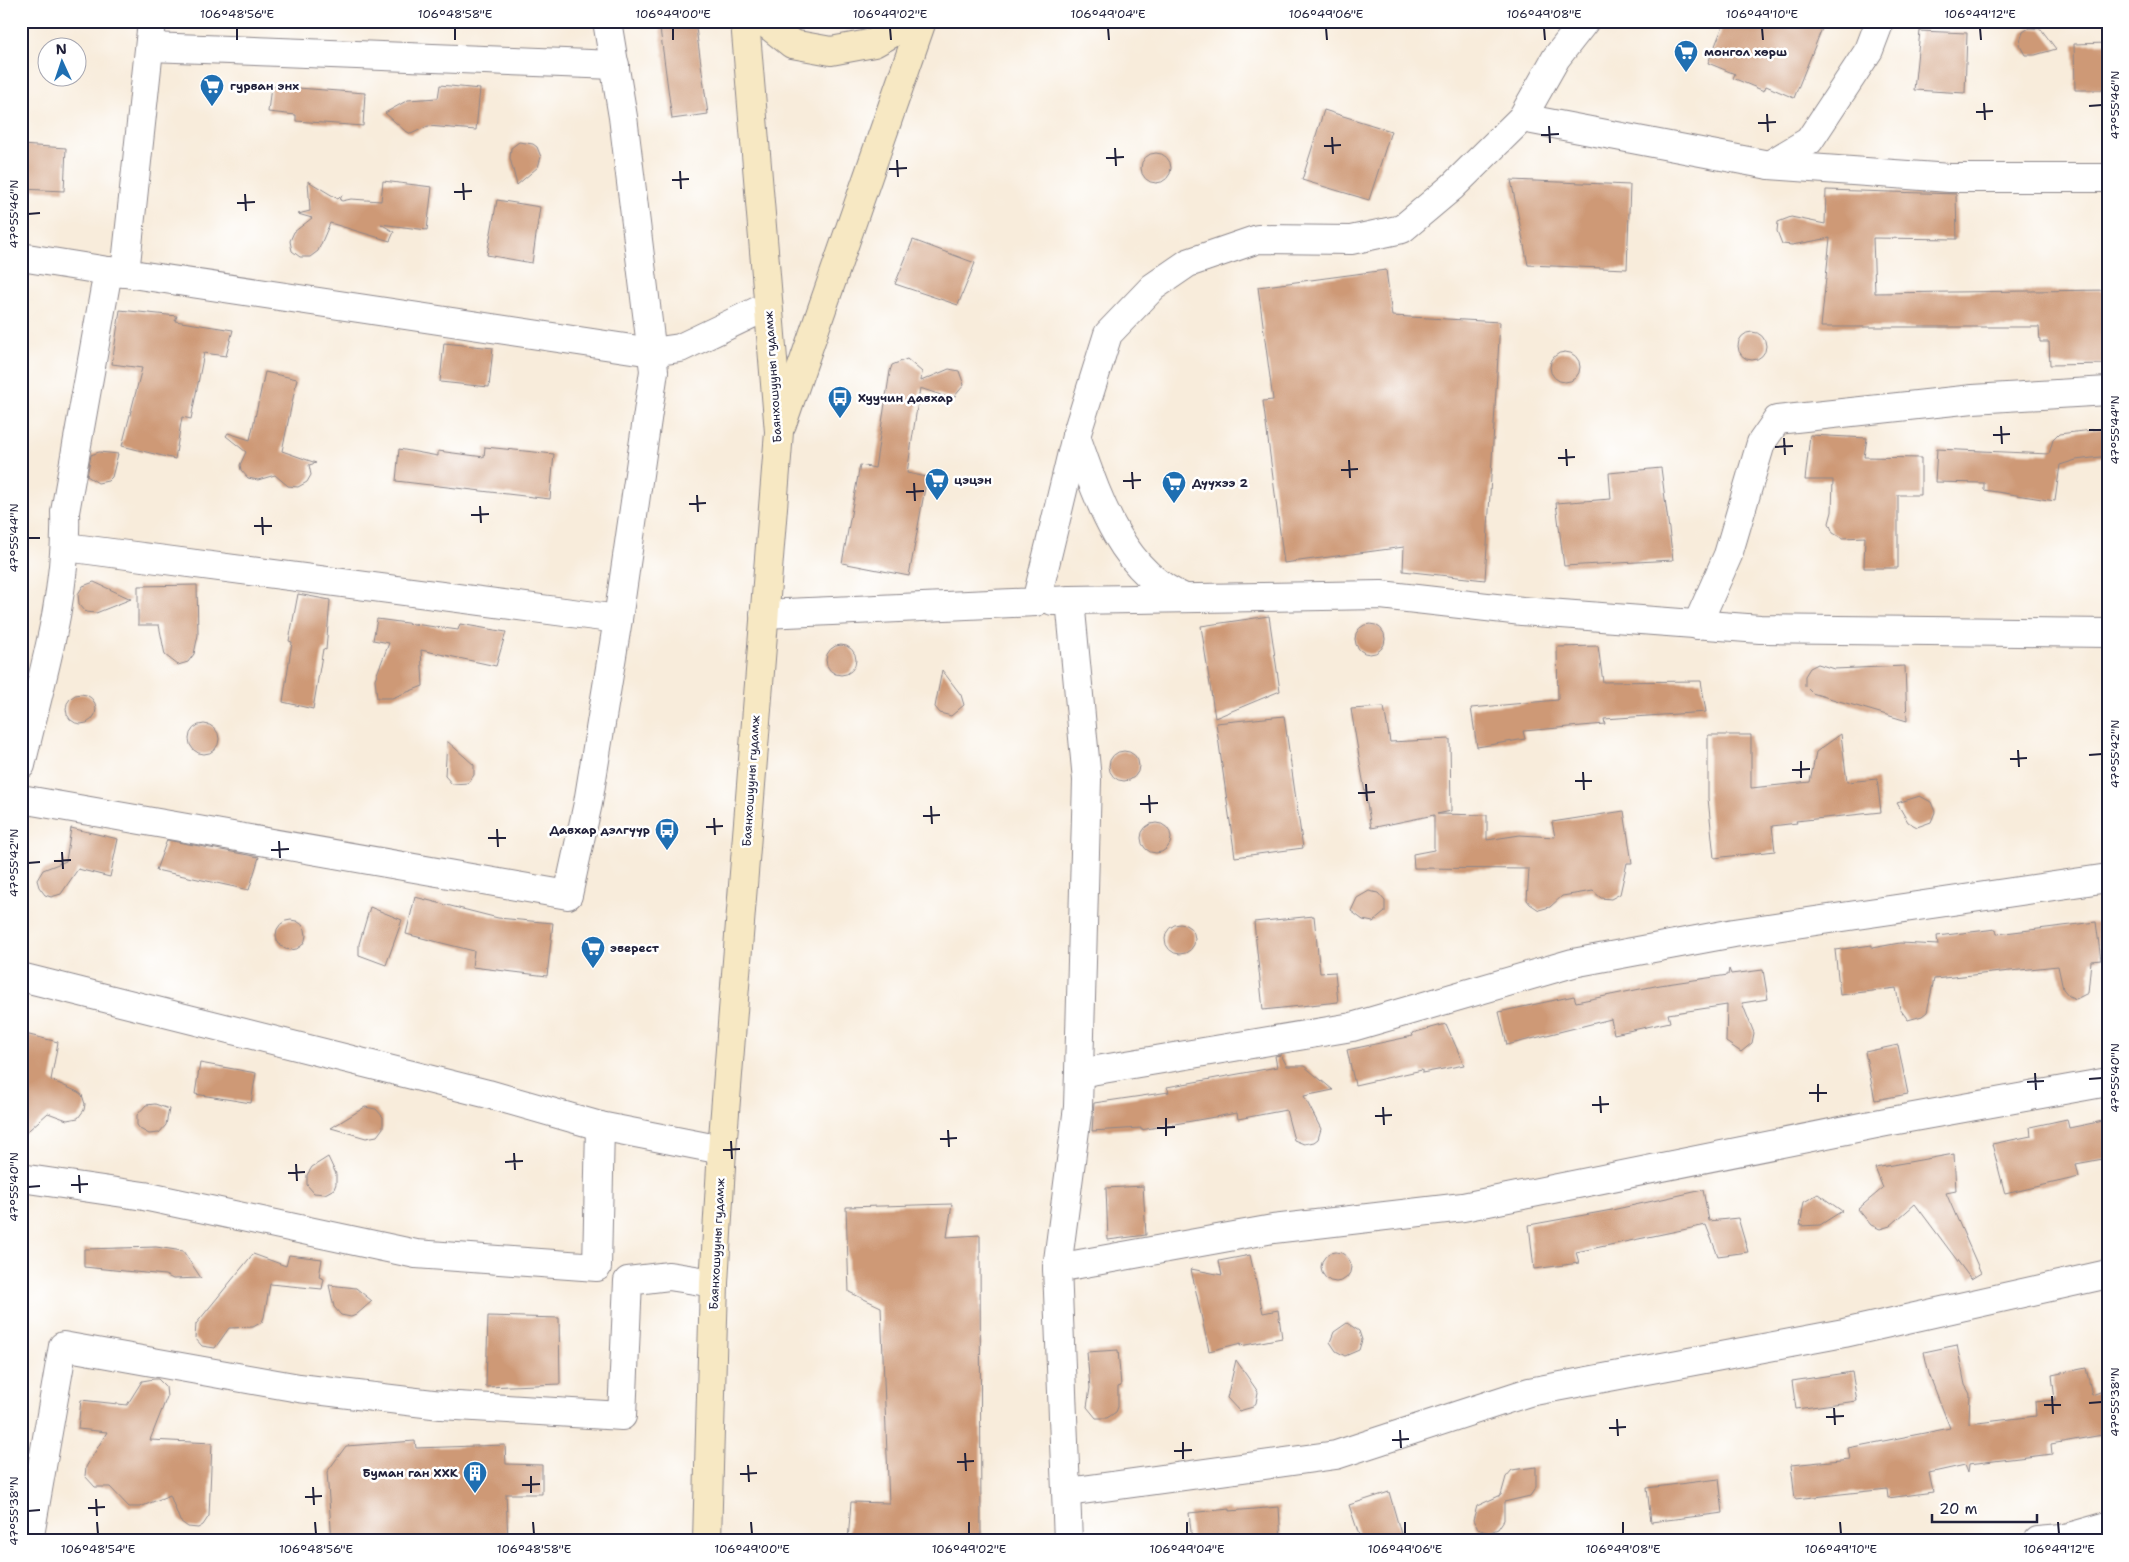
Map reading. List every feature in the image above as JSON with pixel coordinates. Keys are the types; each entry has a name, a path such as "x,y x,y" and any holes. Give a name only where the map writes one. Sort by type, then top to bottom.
{"main road":[{"name":"Баянхошууны гудамж","path":"707,1541 714,1283 722,1150 779,432 745,21"},
{"path":"763,21 792,44 831,51 874,43 914,21"},
{"path":"779,432 922,21"}],"street":[{"path":"21,800 568,894 588,803 618,619 654,371 623,117 607,21"},
{"path":"1036,602 1076,436 1108,334 1153,287 1188,263 1258,239 1351,240 1402,229 1452,187 1522,118 1556,58 1585,21"},
{"path":"1769,165 1809,141 1869,50 1880,21"},
{"path":"21,765 53,628 66,547 65,512 116,272 151,34 615,64"},
{"path":"1522,118 1769,165 1950,178 2108,178"},
{"path":"21,257 652,352 680,348 768,306"},
{"path":"1697,625 1728,555 1761,443 1778,420 1973,399 2108,391"},
{"path":"1076,436 1097,498 1126,551 1168,592 1186,598"},
{"path":"66,547 618,619"},
{"path":"764,614 1070,600 1381,595 1522,611 1760,629 2108,633"},
{"path":"1068,1541 1068,1492 1057,1268 1078,1107 1087,780 1070,600"},
{"path":"1078,1073 1352,1027 1572,963 1734,933 2108,878"},
{"path":"21,977 488,1094 600,1126 722,1150"},
{"path":"1057,1268 1273,1229 1463,1207 1886,1122 2108,1082"},
{"path":"21,1178 144,1196 416,1254 597,1267 600,1126"},
{"path":"1068,1492 1336,1455 1530,1392 1844,1332 2108,1274"},
{"path":"29,1541 63,1346 308,1390 441,1406 622,1416 628,1281 669,1276 714,1283"},
{"path":"2038,1541 2062,1539 2108,1526"}],"building":[{"path":"659,21 695,21 708,114 672,119"},
{"path":"1725,21 1825,21 1794,98 1766,86 1764,91 1733,78 1735,74 1708,63"},
{"path":"2029,28 2041,29 2056,49 2035,55 2025,55 2019,44 2023,32"},
{"path":"1920,31 1967,33 1965,93 1914,90"},
{"path":"2108,43 2108,90 2075,90 2074,44"},
{"path":"440,85 480,89 476,130 428,126 411,134 385,113 408,100 438,98"},
{"path":"271,86 365,93 363,126 296,121 296,115 268,112"},
{"path":"1324,110 1391,131 1369,200 1302,180"},
{"path":"519,142 533,144 537,147 541,157 538,167 517,185 510,158 511,148"},
{"path":"21,145 66,148 64,191 21,189"},
{"path":"1156,153 1166,158 1171,168 1166,178 1156,183 1146,178 1141,168 1146,158"},
{"path":"1511,180 1630,185 1627,269 1528,265"},
{"path":"308,181 338,199 342,195 340,200 342,201 351,199 381,201 383,181 432,187 427,230 381,224 394,232 390,241 330,223 318,251 310,257 300,257 292,251 290,241 294,232 312,218 298,214 310,211"},
{"path":"1826,190 1956,194 1957,239 1873,238 1875,293 2108,290 2108,364 2050,365 2049,342 2040,342 2039,327 1821,327 1830,238 1792,245 1782,244 1777,231 1778,222 1791,217 1825,224"},
{"path":"497,200 540,207 532,263 487,255"},
{"path":"913,240 975,263 958,305 895,284"},
{"path":"1386,270 1392,316 1500,322 1485,580 1403,571 1404,547 1284,563 1263,401 1273,400 1258,287"},
{"path":"120,310 177,316 175,321 233,330 226,356 204,353 191,419 182,417 175,459 122,446 142,368 112,364"},
{"path":"1752,332 1762,336 1766,346 1762,356 1752,360 1742,356 1738,346 1742,336"},
{"path":"444,343 493,348 489,387 440,382"},
{"path":"1565,352 1576,356 1580,367 1576,378 1565,382 1554,378 1550,367 1554,356"},
{"path":"907,359 922,372 921,381 949,369 959,371 964,385 954,397 947,397 920,388 907,473 927,477 909,576 842,563 860,465 875,468 890,371 892,365"},
{"path":"265,372 297,379 282,451 316,463 309,465 311,475 307,482 298,487 288,486 275,475 258,480 248,478 241,470 240,465 246,452 226,436 228,433 250,440"},
{"path":"2108,428 2108,456 2076,460 2060,465 2055,501 1984,490 1984,483 1935,482 1937,449 2049,454 2053,440 2059,434"},
{"path":"1810,435 1867,438 1864,457 1921,458 1921,495 1898,495 1898,568 1864,568 1865,537 1842,538 1833,533 1829,523 1832,512 1833,480 1805,480"},
{"path":"485,447 554,454 550,499 396,481 399,449 438,456 438,451 484,457"},
{"path":"99,452 118,454 112,477 108,481 98,483 87,476 91,455"},
{"path":"1661,468 1673,560 1564,566 1556,503 1611,499 1609,473"},
{"path":"94,582 131,599 96,613 86,612 79,604 78,594 83,586"},
{"path":"197,585 198,635 194,654 188,662 178,665 165,655 159,625 138,625 138,586"},
{"path":"298,594 330,600 326,650 323,649 313,709 283,702 292,642 289,641"},
{"path":"1269,616 1280,691 1215,718 1201,626"},
{"path":"377,619 458,630 460,624 506,632 496,666 421,650 423,686 392,698 377,698 375,679 389,643 373,640"},
{"path":"1370,624 1381,628 1385,639 1381,650 1370,654 1359,650 1355,639 1359,628"},
{"path":"841,645 852,649 856,660 852,671 841,675 830,671 826,660 830,649"},
{"path":"1598,646 1603,682 1701,681 1706,712 1604,719 1605,724 1523,731 1525,739 1477,747 1471,708 1558,700 1557,647"},
{"path":"1818,664 1834,669 1905,666 1907,721 1812,693 1805,686 1805,676 1810,668"},
{"path":"942,670 961,695 964,705 951,716 940,713 935,707"},
{"path":"81,694 92,698 96,709 92,720 81,724 70,720 66,709 70,698"},
{"path":"1384,707 1390,742 1450,739 1451,811 1437,814 1487,815 1487,840 1520,835 1555,837 1552,822 1624,811 1632,863 1627,863 1620,894 1611,899 1601,898 1593,891 1562,896 1550,907 1539,910 1527,900 1529,869 1414,868 1413,854 1434,850 1434,815 1371,828 1351,709"},
{"path":"1284,716 1303,848 1235,857 1216,723"},
{"path":"204,724 215,728 219,739 215,750 204,754 193,750 189,739 193,728"},
{"path":"1841,734 1847,782 1877,779 1881,812 1796,821 1797,823 1772,826 1775,851 1714,858 1708,798 1708,735 1751,735 1751,788 1810,782 1816,752"},
{"path":"447,741 474,765 474,775 468,783 452,784 445,776"},
{"path":"1124,751 1135,755 1139,766 1135,777 1124,781 1113,777 1109,766 1113,755"},
{"path":"1920,796 1931,802 1935,812 1931,822 1917,827 1908,822 1897,803"},
{"path":"1156,823 1167,827 1171,838 1167,849 1156,853 1145,849 1141,838 1145,827"},
{"path":"71,828 118,839 110,877 78,869 61,894 51,897 45,895 39,887 37,880 43,870 66,861"},
{"path":"167,840 259,857 249,890 156,870"},
{"path":"1369,891 1378,893 1385,901 1385,912 1373,922 1363,920 1351,911 1357,898"},
{"path":"415,897 498,918 553,923 547,976 472,967 474,951 406,934"},
{"path":"370,907 402,920 386,965 359,955 359,944"},
{"path":"1314,916 1320,973 1335,972 1338,1002 1263,1010 1254,922"},
{"path":"291,920 302,924 306,935 302,946 291,950 280,946 276,935 280,924"},
{"path":"2096,922 2101,960 2091,961 2088,993 2076,999 2069,996 2063,989 2058,966 1934,979 1927,1012 1922,1016 1908,1020 1900,1009 1896,988 1840,995 1835,950 1872,945 1872,948 1900,943 1938,945 1937,936 1996,929 1997,934"},
{"path":"1180,924 1191,928 1195,939 1191,950 1180,954 1169,950 1165,939 1169,928"},
{"path":"1729,969 1731,974 1763,970 1768,999 1742,1003 1754,1033 1752,1043 1741,1052 1726,1042 1727,1005 1668,1014 1670,1022 1614,1034 1611,1019 1507,1045 1499,1012 1574,996 1576,1002 1660,985 1728,975"},
{"path":"1446,1024 1464,1065 1422,1073 1422,1070 1355,1085 1347,1050 1413,1036 1412,1033"},
{"path":"21,1033 58,1042 51,1080 78,1092 82,1095 85,1104 84,1110 78,1118 67,1120 48,1113 21,1137"},
{"path":"1898,1045 1908,1094 1875,1100 1865,1052"},
{"path":"1281,1055 1287,1066 1304,1066 1333,1090 1304,1096 1321,1129 1318,1139 1314,1142 1304,1144 1294,1140 1286,1110 1238,1119 1237,1113 1141,1130 1141,1128 1092,1131 1094,1103 1169,1092 1167,1087 1277,1067 1275,1056"},
{"path":"200,1063 256,1073 251,1103 195,1094"},
{"path":"155,1104 169,1109 166,1125 159,1133 149,1134 137,1125 137,1115 146,1105"},
{"path":"365,1107 376,1109 383,1117 383,1128 377,1136 366,1138 331,1128"},
{"path":"2067,1119 2069,1128 2108,1120 2108,1158 2076,1164 2079,1177 2005,1194 1992,1144 2031,1136 2030,1127"},
{"path":"1954,1154 1956,1191 1946,1193 1981,1273 1971,1279 1915,1204 1890,1226 1880,1229 1871,1225 1858,1209 1883,1188 1875,1168"},
{"path":"328,1157 336,1174 336,1184 334,1189 325,1194 314,1193 307,1185 307,1175 312,1167"},
{"path":"1143,1186 1146,1235 1108,1240 1106,1188"},
{"path":"1703,1190 1709,1221 1738,1218 1748,1252 1718,1256 1706,1225 1576,1252 1579,1263 1534,1269 1529,1225 1612,1210"},
{"path":"1818,1194 1842,1211 1820,1225 1800,1226 1804,1202"},
{"path":"952,1204 947,1237 980,1235 981,1541 848,1541 851,1502 889,1503 881,1307 849,1292 846,1207"},
{"path":"156,1247 183,1251 201,1278 173,1279 165,1275 84,1267 84,1249"},
{"path":"1336,1252 1347,1256 1351,1267 1347,1278 1336,1282 1325,1278 1321,1267 1325,1256"},
{"path":"253,1254 286,1266 289,1255 322,1259 319,1277 324,1279 322,1289 270,1284 262,1322 253,1327 229,1328 215,1348 202,1346 195,1338 196,1324"},
{"path":"1250,1255 1263,1313 1278,1310 1282,1338 1240,1346 1241,1343 1209,1351 1191,1269 1222,1275 1219,1261"},
{"path":"329,1285 356,1288 372,1301 356,1315 351,1317 341,1315 334,1307"},
{"path":"488,1316 559,1318 560,1384 486,1387"},
{"path":"1347,1323 1359,1331 1362,1340 1359,1350 1345,1356 1336,1351 1330,1342 1334,1332"},
{"path":"1957,1345 1965,1385 1970,1394 1969,1424 2036,1416 2035,1402 2055,1400 2052,1375 2086,1368 2092,1395 2108,1389 2108,1434 2051,1444 2052,1454 1969,1464 1968,1473 1965,1465 1929,1473 1933,1492 1888,1498 1887,1489 1795,1499 1791,1465 1850,1459 1848,1448 1950,1428 1929,1374 1924,1352"},
{"path":"1118,1350 1121,1386 1118,1387 1118,1407 1116,1412 1107,1418 1096,1418 1087,1407 1090,1388 1087,1352"},
{"path":"1236,1360 1258,1392 1256,1403 1253,1407 1239,1411 1227,1398"},
{"path":"1852,1372 1857,1401 1796,1409 1792,1381"},
{"path":"158,1379 166,1387 167,1397 150,1440 212,1443 209,1516 203,1525 198,1528 188,1527 180,1521 170,1495 140,1507 129,1507 110,1487 95,1487 85,1476 86,1467 107,1432 78,1429 81,1400 127,1405 142,1381"},
{"path":"415,1441 416,1448 505,1445 506,1464 542,1465 542,1494 506,1494 508,1541 332,1541 327,1472 346,1446"},
{"path":"1536,1467 1536,1487 1530,1496 1504,1502 1504,1520 1498,1529 1488,1533 1478,1529 1473,1520 1477,1506 1501,1495 1506,1477 1512,1470"},
{"path":"1719,1479 1723,1513 1651,1522 1647,1488"},
{"path":"1389,1492 1403,1541 1361,1541 1349,1505"},
{"path":"1279,1507 1281,1541 1192,1541 1189,1513"}],"place":[{"name":"монгол хөрш","path":"1686,73"},
{"name":"гурван энх","path":"212,107"},
{"name":"Хуучин давхар","path":"840,419"},
{"name":"цэцэн","path":"937,501"},
{"name":"Дүүхээ 2","path":"1174,504"},
{"name":"Давхар дэлгүүр","path":"667,851"},
{"name":"эверест","path":"593,969"},
{"name":"Буман ган ХХК","path":"475,1494"}]}
